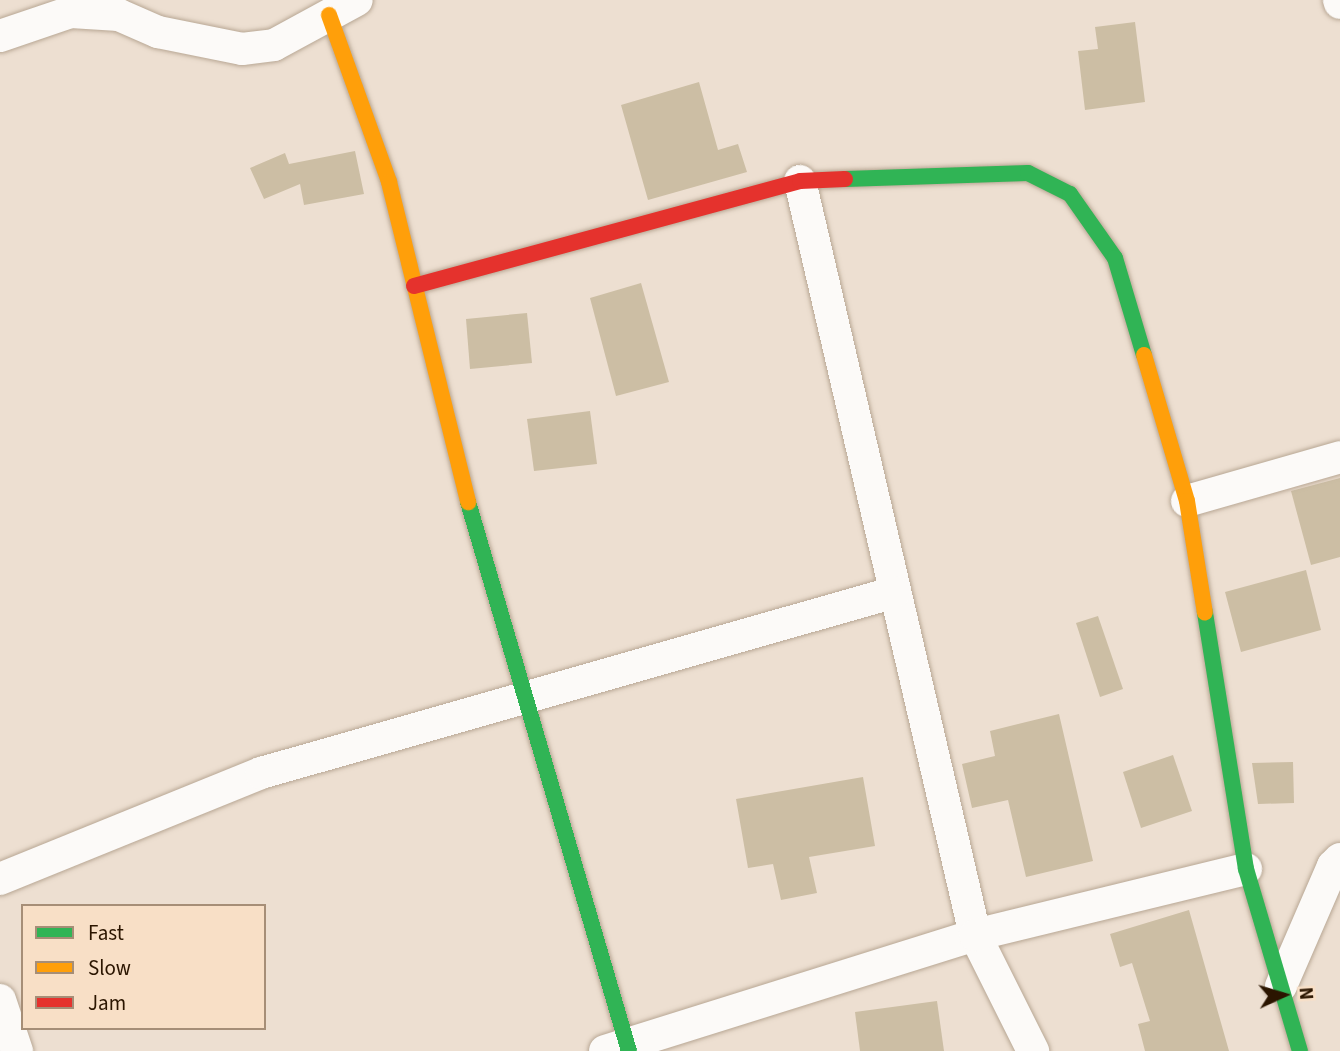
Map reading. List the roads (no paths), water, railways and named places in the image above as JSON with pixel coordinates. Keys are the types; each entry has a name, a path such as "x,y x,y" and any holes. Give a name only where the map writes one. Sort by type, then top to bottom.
{"street":[{"path":"0,36 71,12 116,7 158,33 242,49 274,45 357,0"},
{"path":"329,15 389,182 467,500 526,695 621,1049 975,935 1246,869"},
{"path":"414,286 800,181 1028,173 1070,194 1115,258 1186,501 1246,869 1300,1051"},
{"path":"800,181 975,935 1033,1051"},
{"path":"1186,501 1340,457"},
{"path":"0,879 261,773 526,695 895,592"},
{"path":"1281,986 1333,866 1340,859"},
{"path":"0,1000 16,1051"}]}
